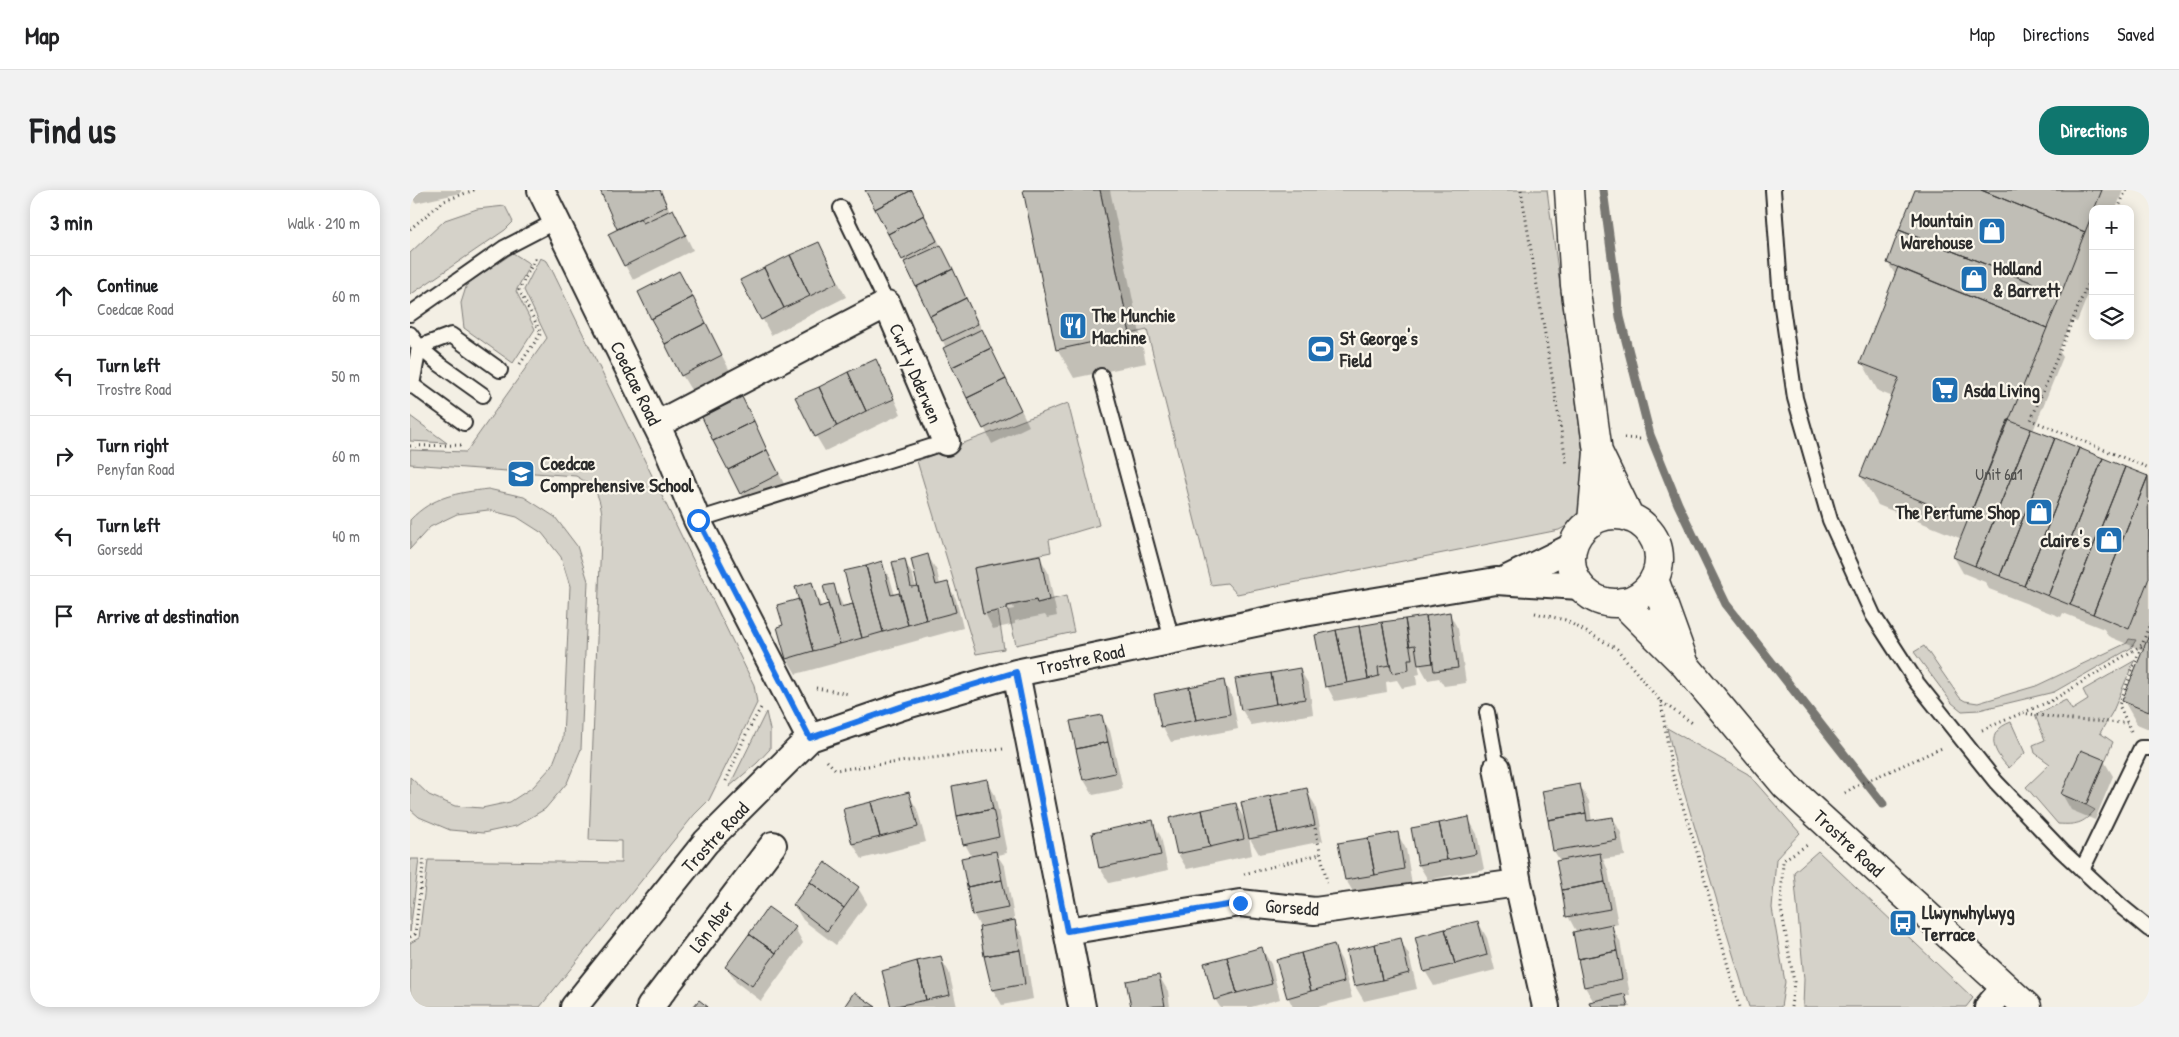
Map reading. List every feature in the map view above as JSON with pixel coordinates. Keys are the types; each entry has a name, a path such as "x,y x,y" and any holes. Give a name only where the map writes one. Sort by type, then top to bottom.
{"main road":[{"path":"1570,190 1575,285 1598,452 1592,522"},
{"path":"1598,452 1630,518"},
{"path":"1614,515 1640,522 1649,532 1656,544 1659,558 1654,580 1642,594 1622,602 1603,601 1590,596 1580,586 1574,574 1571,561 1572,547 1578,534 1592,522 1600,517 1614,515"},
{"name":"Trostre Road","path":"1654,580 1685,665"},
{"name":"Trostre Road","path":"1622,602 1685,665 1786,786 1996,997 2027,1007"}],"street":[{"name":"Coedcae Road","path":"541,190 656,425 698,520 810,738"},
{"name":"Cwrt y Dderwen","path":"656,425 886,304 946,442"},
{"name":"Trostre Road","path":"1504,580 1572,547"},
{"name":"Trostre Road","path":"574,1007 706,842 810,738 903,706 1016,672 1298,614 1504,580 1580,586"},
{"path":"1016,672 1082,1007"},
{"path":"1497,768 1518,883 1546,1007"},
{"name":"Lôn Aber","path":"650,1007 773,845"},
{"name":"Gorsedd","path":"1067,931 1240,903 1315,911 1518,883"}],"lane":[{"path":"1773,190 1781,300 1795,398 1830,520 1873,615 1917,683 1996,782 2082,870 2122,908 2149,929"},
{"path":"841,208 886,304"},
{"path":"410,314 504,248 556,221"},
{"path":"410,334 419,346 438,363 483,395"},
{"path":"419,346 452,335 500,370"},
{"path":"419,346 412,385 464,423"},
{"path":"1101,376 1172,640"},
{"name":"Cwrt y Dderwen","path":"698,520 946,442"},
{"path":"1487,712 1497,768"},
{"path":"2082,870 2145,748"}],"path":[{"path":"410,229 444,201 474,190"},
{"path":"1521,190 1568,474"},
{"path":"2120,205 2126,190"},
{"path":"2089,280 2031,420 2149,468"},
{"path":"1531,612 1565,620 1618,649 1660,700 1672,772 1698,855 1739,1007"},
{"path":"2145,748 2127,723 2119,705 2149,626"},
{"path":"1845,793 1856,786 2053,700 2142,645"},
{"path":"2021,713 2073,720 2127,723"},
{"path":"830,764 836,770 1006,749"},
{"path":"1315,828 1328,887"},
{"path":"1235,876 1320,854"},
{"path":"410,937 415,934 424,858"},
{"path":"1784,860 1781,908 1794,982 1790,1007"}],"shaded area":[{"name":"St George's Field","path":"1100,190 1547,190 1584,461 1586,500 1574,522 1559,530 1237,594 1227,583 1211,585 1147,330 1130,334"},
{"path":"505,206 513,222 505,230 410,295 410,253 445,220 477,209"},
{"path":"513,253 530,264 516,291 535,329 513,363 464,328 461,303 467,284"},
{"path":"540,258 547,261 551,268 754,685 757,703 709,800 694,815 540,1007 410,1007 410,943 419,938 428,860 621,863 621,841 589,840 602,514 595,491 576,476 410,464 410,450 466,452 547,338 524,290"},
{"path":"1068,403 1099,525 1049,540 1051,552 974,568 983,614 998,611 1004,649 976,654 917,461"},
{"path":"410,416 447,443 410,441"},
{"path":"488,489 524,497 555,517 577,546 588,581 581,749 567,783 545,809 516,826 483,833 450,830 419,817 410,809 410,777 429,795 455,806 482,808 510,802 533,787 552,766 563,738 570,586 561,557 542,533 517,517 488,510 457,514 430,527 410,549 410,520 419,512 446,497"},
{"path":"1066,596 1074,632 1016,645 1007,606 1036,600 1037,603"},
{"path":"2129,639 2136,640 2131,648 2054,692 1979,710 1962,711 1952,703 1914,652 1924,646 1960,698 1965,701 1978,703 2036,686 2127,643"},
{"path":"2134,661 2113,711 2100,733 2113,742 2086,805 2095,810 2079,823 2058,824 2026,787 2050,764 2035,753 2033,745 2045,740 2035,715 2066,700 2072,710 2088,700 2083,690"},
{"path":"766,712 770,730 770,749 729,787"},
{"path":"2011,722 2025,753 2009,768 1995,749 1994,737 1997,731"},
{"path":"1667,728 1748,774 1800,833 1776,859 1772,908 1785,982 1781,1007 1749,1007 1675,762"},
{"path":"1818,851 1973,998 1966,1007 1803,1007 1804,979 1794,872"},
{"path":"410,859 419,859 410,932"}],"building":[{"path":"600,190 660,190 667,206 617,229"},
{"path":"865,190 912,190 875,209"},
{"path":"912,190 924,215 888,234 875,209"},
{"path":"1023,190 1100,190 1130,334 1056,350"},
{"path":"1915,190 1981,190 2085,232 2061,294 1899,230"},
{"path":"1981,190 2102,190 2096,205 2089,205 2089,222 2085,232"},
{"path":"673,209 686,235 624,266 608,234 640,218 643,223"},
{"path":"924,215 937,241 902,260 888,234"},
{"path":"1899,230 2061,294 2047,328 1887,263"},
{"path":"819,242 838,282 810,296 790,255"},
{"path":"941,245 953,269 916,287 904,262"},
{"path":"790,255 810,296 784,308 764,268"},
{"path":"1898,267 2047,328 1968,520 1860,476 1899,378 1860,363"},
{"path":"764,268 784,308 761,320 740,280"},
{"path":"953,269 966,298 930,316 916,287"},
{"path":"679,271 693,297 651,319 638,292"},
{"path":"693,297 706,323 665,344 651,319"},
{"path":"966,298 978,324 942,341 930,316"},
{"path":"706,323 722,355 681,376 665,344"},
{"path":"982,329 991,348 952,367 943,348"},
{"path":"991,348 1006,379 967,398 952,367"},
{"path":"876,359 894,399 866,411 848,372"},
{"path":"848,372 866,411 837,426 819,387"},
{"path":"1006,379 1021,410 983,429 967,398"},
{"path":"819,387 837,426 815,437 795,397"},
{"path":"742,397 754,421 713,441 702,417"},
{"path":"2008,420 2031,429 1975,566 1953,557"},
{"path":"754,421 767,450 728,470 713,441"},
{"path":"2031,429 2055,438 2000,576 1975,566"},
{"path":"2055,438 2079,448 2024,586 2000,576"},
{"path":"2079,448 2103,458 2048,596 2024,586"},
{"path":"767,450 779,474 740,494 728,470"},
{"path":"2103,458 2125,467 2070,605 2048,596"},
{"path":"2125,467 2148,476 2093,614 2070,605"},
{"path":"2148,476 2149,578 2129,629 2093,614"},
{"path":"928,554 936,585 948,582 956,612 926,620 911,559"},
{"path":"1040,555 1049,600 1037,603 1036,600 1007,606 1007,609 983,614 974,568"},
{"path":"905,559 911,587 918,586 926,620 908,625 892,562"},
{"path":"882,561 891,595 899,593 908,625 883,632 866,566"},
{"path":"866,566 883,632 862,638 844,571"},
{"path":"812,582 819,607 828,604 840,644 813,651 795,587"},
{"path":"834,584 840,607 853,604 862,638 840,644 823,586"},
{"path":"799,599 813,651 786,659 777,627 783,625 777,605"},
{"path":"1450,612 1458,668 1434,671 1426,616"},
{"path":"1426,616 1433,663 1418,665 1415,645 1409,646 1405,619"},
{"path":"1405,619 1412,659 1408,659 1409,670 1392,673 1382,622"},
{"path":"1382,622 1390,665 1378,667 1379,676 1368,679 1359,626"},
{"path":"1359,626 1368,679 1347,683 1336,630"},
{"path":"1336,630 1347,683 1325,687 1315,635"},
{"path":"2149,635 2149,712 2122,701"},
{"path":"1300,668 1305,699 1276,704 1271,673"},
{"path":"1271,673 1276,704 1241,710 1235,679"},
{"path":"1224,680 1230,714 1196,720 1189,687"},
{"path":"1189,687 1196,720 1161,727 1154,694"},
{"path":"1102,715 1108,742 1076,749 1070,721"},
{"path":"1108,742 1115,773 1083,780 1076,749"},
{"path":"2081,750 2105,760 2086,805 2061,794"},
{"path":"987,779 993,809 957,816 952,786"},
{"path":"1580,784 1586,813 1548,820 1542,791"},
{"path":"1307,788 1315,825 1278,833 1270,796"},
{"path":"909,792 918,827 880,837 871,802"},
{"path":"1270,796 1278,833 1249,839 1241,802"},
{"path":"871,802 880,837 852,844 843,809"},
{"path":"1236,803 1244,839 1210,847 1202,810"},
{"path":"993,809 999,837 963,845 957,816"},
{"path":"1202,810 1210,847 1177,854 1169,818"},
{"path":"1586,813 1587,821 1613,817 1617,840 1553,851 1548,820"},
{"path":"1469,817 1476,854 1447,860 1439,823"},
{"path":"1153,820 1161,855 1099,868 1092,833"},
{"path":"1439,823 1447,860 1418,865 1411,828"},
{"path":"1398,832 1404,869 1375,875 1368,838"},
{"path":"1368,838 1375,875 1345,880 1338,843"},
{"path":"996,851 1002,880 967,887 961,858"},
{"path":"1600,853 1605,882 1562,890 1556,861"},
{"path":"825,862 859,887 844,908 810,882"},
{"path":"1002,880 1008,908 972,915 967,887"},
{"path":"810,882 844,908 827,931 793,905"},
{"path":"1605,882 1610,909 1566,917 1562,890"},
{"path":"768,907 796,927 776,953 749,934"},
{"path":"1015,920 1020,950 984,956 979,927"},
{"path":"1478,921 1487,955 1455,964 1445,929"},
{"path":"1612,924 1617,951 1578,959 1573,932"},
{"path":"1445,929 1455,964 1424,972 1415,937"},
{"path":"749,934 776,953 752,986 725,967"},
{"path":"1401,938 1409,973 1382,980 1375,944"},
{"path":"1334,944 1344,982 1311,991 1301,953"},
{"path":"1375,944 1382,980 1354,986 1346,951"},
{"path":"1262,947 1272,984 1237,993 1227,957"},
{"path":"1020,950 1025,984 992,990 984,956"},
{"path":"1617,951 1622,979 1584,987 1578,959"},
{"path":"1301,953 1311,991 1287,998 1276,960"},
{"path":"941,956 950,995 926,1000 917,961"},
{"path":"1227,957 1237,993 1214,1000 1204,963"},
{"path":"917,961 926,1000 891,1007 882,971"},
{"path":"1159,975 1165,1006 1131,1007 1126,981"},
{"path":"854,992 876,1007 844,1007"},
{"path":"1625,994 1628,1007 1591,1007 1589,1002"},
{"path":"699,1000 708,1007 693,1007"}],"waterway":[{"path":"1603,190 1620,317 1650,435 1678,504 1726,604 1883,804"}],"place":[{"name":"Mountain Warehouse","path":"1992,231"},
{"name":"Holland & Barrett","path":"1974,279"},
{"name":"The Munchie Machine","path":"1073,326"},
{"name":"St George's Field","path":"1321,349"},
{"name":"Asda Living","path":"1945,390"},
{"name":"Coedcae Comprehensive School","path":"521,474"},
{"name":"The Perfume Shop","path":"2039,512"},
{"name":"claire's","path":"2109,540"},
{"name":"Llwynwhylwyg Terrace","path":"1903,923"}],"route":[{"path":"698,520 810,738 903,706 1016,672 1067,931 1240,903"}]}
